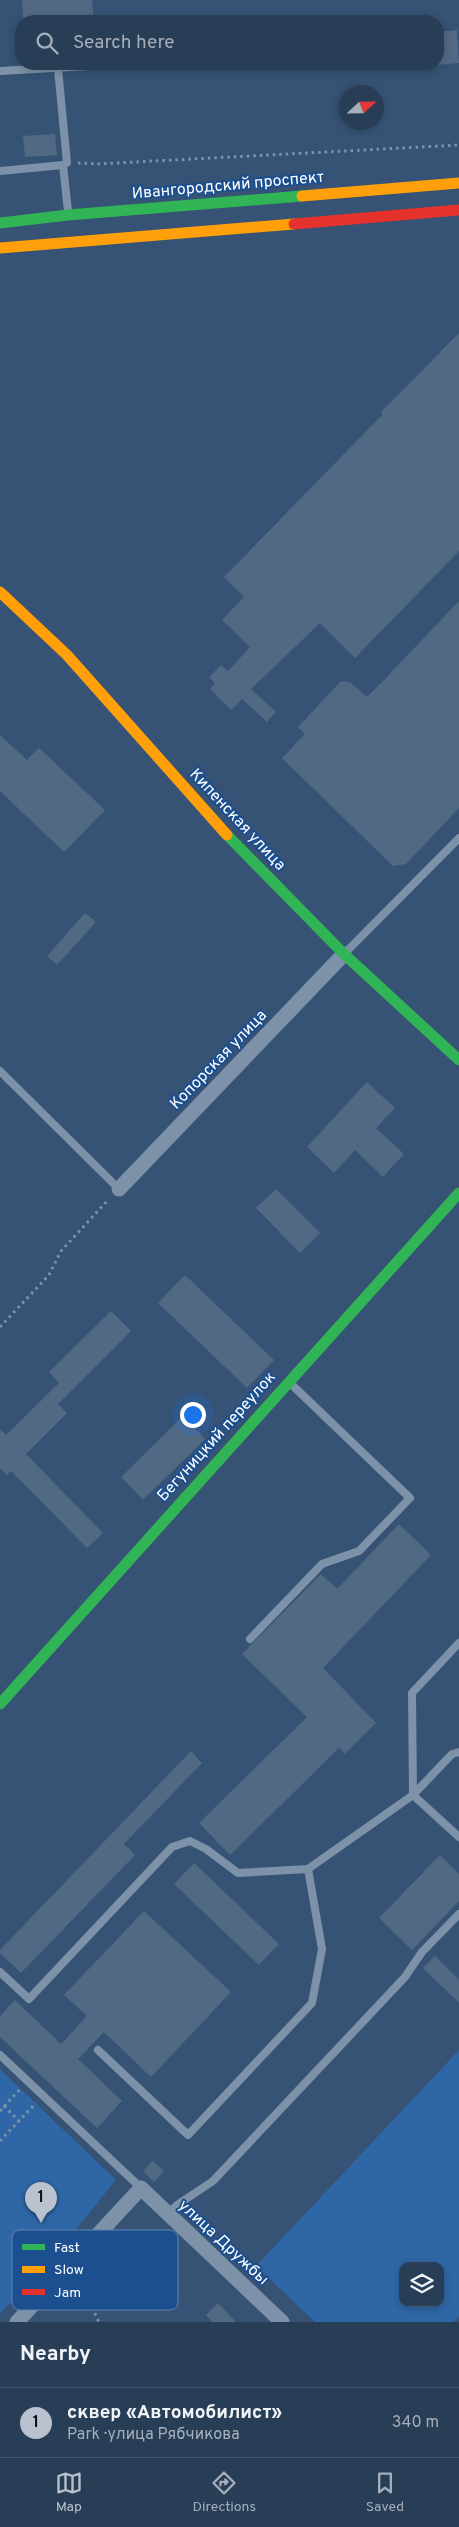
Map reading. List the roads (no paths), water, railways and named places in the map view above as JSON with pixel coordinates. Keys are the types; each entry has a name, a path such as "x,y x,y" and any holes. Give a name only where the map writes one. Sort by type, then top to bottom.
{"main road":[{"name":"Ивангородский проспект","path":"0,223 68,215 459,183"},
{"path":"0,248 459,210"},
{"name":"Кипенская улица","path":"0,592 67,655 223,831 344,954 459,1060"},
{"name":"Бегуницкий переулок","path":"0,1704 459,1193"}],"street":[{"name":"Копорская улица","path":"119,1189 344,954"},
{"name":"улица Дружбы","path":"141,2188 282,2322"},
{"path":"102,2230 141,2188"},
{"path":"17,2322 28,2310"}],"lane":[{"path":"0,71 29,70"},
{"path":"58,70 68,215"},
{"path":"0,170 65,164"},
{"path":"344,954 459,838"},
{"path":"0,1071 119,1189"},
{"path":"250,1639 322,1564 359,1551 410,1498 288,1382"},
{"path":"459,1643 412,1693 413,1795 459,1837"},
{"path":"0,1972 30,1999 172,1848 190,1841 206,1849 238,1873 308,1869 413,1795 452,1754 459,1752"},
{"path":"98,2050 188,2135 312,2003 322,1949 308,1869"},
{"path":"168,2214 177,2205 213,2181 406,1977 422,1952 459,1914"},
{"path":"0,2055 141,2188"}],"place":[{"name":"сквер «Автомобилист»","path":"41,2223"}]}
